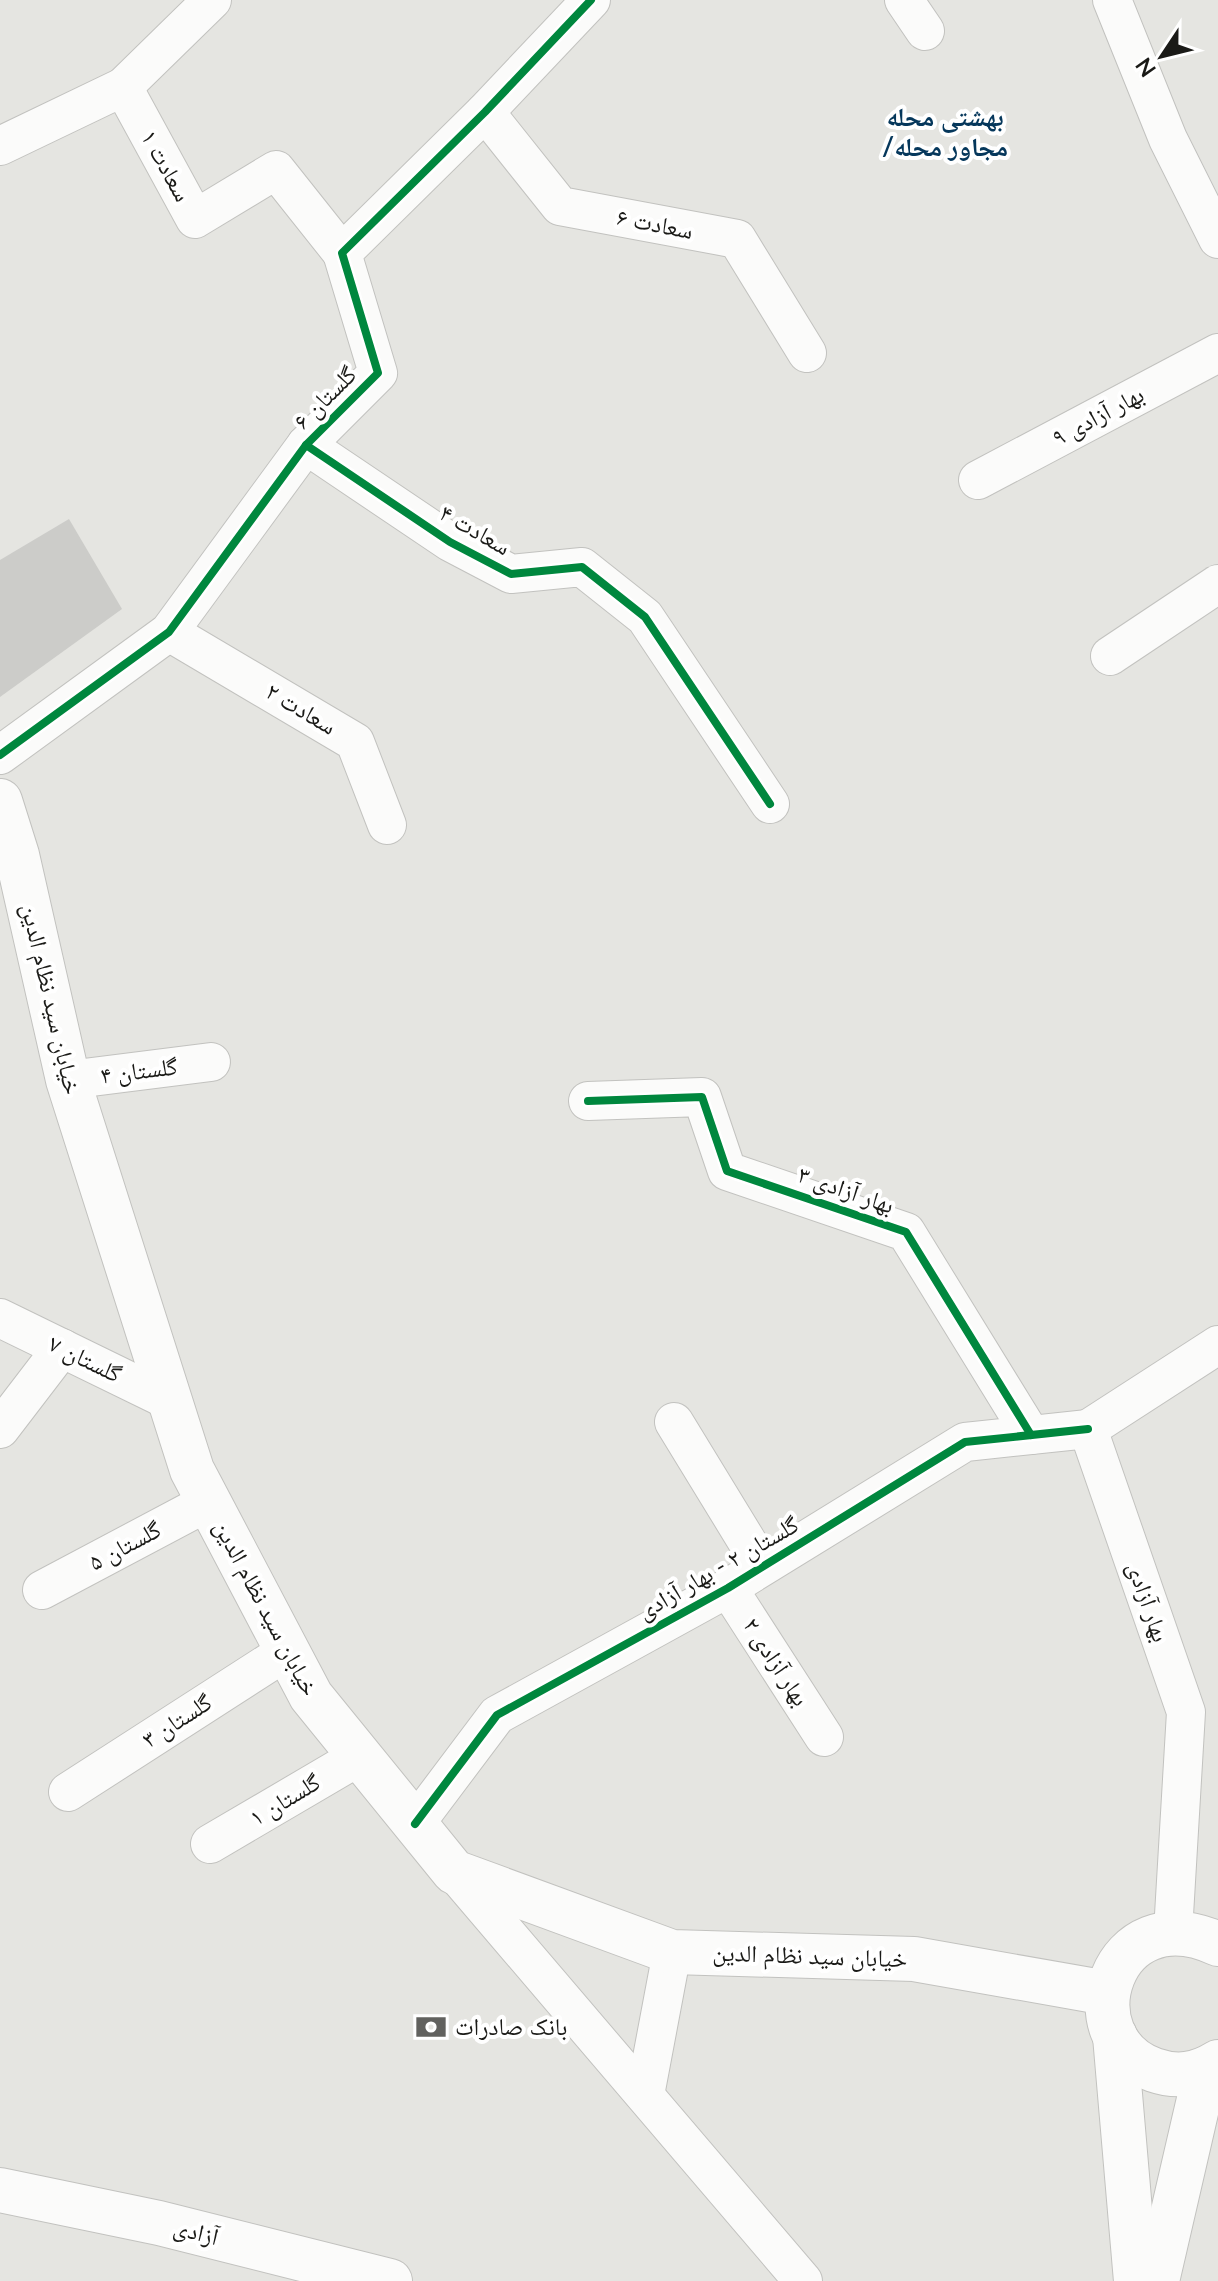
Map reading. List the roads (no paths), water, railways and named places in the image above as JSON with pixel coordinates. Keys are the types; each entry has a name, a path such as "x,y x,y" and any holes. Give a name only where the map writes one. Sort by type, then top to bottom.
{"main road":[{"name":"خیابان سید نظام الدین","path":"0,801 8,860 68,1080 192,1470 311,1696 454,1872 672,1952 914,1959 1107,1993"},
{"path":"1136,2281 1115,2036 1108,2015 1107,1993 1115,1970 1130,1951 1150,1938 1173,1932 1197,1935 1218,1944"},
{"path":"1115,2036 1127,2054 1144,2066 1164,2073 1186,2075 1212,2066"},
{"path":"1157,2281 1212,2066"},
{"name":"آزادی","path":"0,2190 159,2223 390,2281"}],"street":[{"path":"5,143 123,87 212,0"},
{"path":"342,253 485,112 591,0"},
{"path":"904,0 925,31"},
{"path":"1112,0 1168,139 1218,239"},
{"name":"سعادت ۱","path":"123,87 195,219 276,170 342,253"},
{"name":"سعادت ۶","path":"485,112 560,206 737,239 807,353"},
{"name":"گلستان ۶","path":"0,755 169,632 306,445 378,373 342,253"},
{"name":"بهار آزادی ۹","path":"978,480 1218,353"},
{"name":"سعادت ۴","path":"306,445 450,542 511,574 582,567 645,617 770,804"},
{"path":"1110,656 1218,584"},
{"name":"سعادت ۲","path":"169,632 355,742 387,825"},
{"name":"گلستان ۴","path":"68,1080 211,1062"},
{"name":"بهار آزادی ۳","path":"588,1101 702,1097 727,1171 906,1232 1031,1435"},
{"name":"گلستان ۷","path":"0,1318 170,1401"},
{"path":"1088,1429 1218,1345"},
{"path":"0,1429 62,1348"},
{"path":"674,1422 762,1566"},
{"name":"گلستان ۲ - بهار آزادی","path":"415,1824 497,1715 728,1588 965,1442 1088,1429"},
{"name":"بهار آزادی","path":"1088,1429 1186,1712 1173,1932"},
{"name":"گلستان ۵","path":"42,1590 208,1502"},
{"name":"بهار آزادی ۲","path":"728,1588 824,1737"},
{"name":"گلستان ۳","path":"68,1792 287,1651"},
{"name":"گلستان ۱","path":"210,1844 360,1756"},
{"path":"454,1872 803,2281"},
{"path":"645,2095 672,1952"}],"place":[{"name":"بانک صادرات","path":"431,2027"}],"district":[{"name":"بهشتی محله /مجاور محله","path":"945,132"}]}
